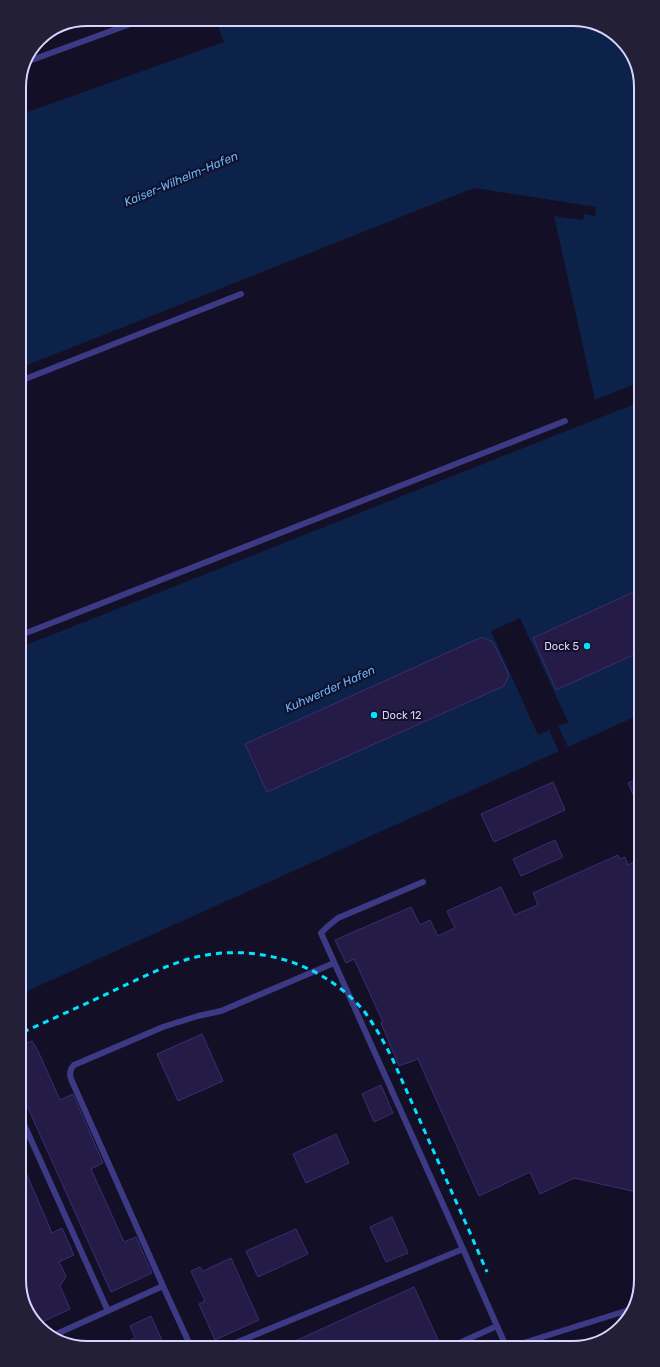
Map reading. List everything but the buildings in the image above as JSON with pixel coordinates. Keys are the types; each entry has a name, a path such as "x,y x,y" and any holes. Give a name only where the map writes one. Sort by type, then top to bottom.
{"lane":[{"path":"33,60 125,26"},
{"path":"26,379 241,294"},
{"path":"26,633 565,421"},
{"path":"423,882 338,918 321,933 504,1341"},
{"path":"188,1341 71,1079 71,1068 74,1065 163,1027 198,1016 221,1011 334,962"},
{"path":"26,1129 108,1311"},
{"path":"244,1341 463,1249"},
{"path":"58,1333 163,1286"},
{"path":"530,1341 625,1311"},
{"path":"464,1341 497,1326"}],"water":[{"name":"Kaiser-Wilhelm-Hafen","path":"218,26 577,26 593,29 607,36 613,41 626,56 633,75 634,87 634,384 595,400 554,216 583,220 584,214 595,216 596,207 474,188 26,366 26,113 224,42"},
{"name":"Kuhwerder Hafen","path":"634,404 634,717 26,992 26,645"}],"pier":[{"path":"520,618 568,722 558,726 568,747 559,752 549,730 538,735 491,631"}],"railway":[{"path":"26,1031 156,971 196,957 219,953 265,955 288,961 309,969 329,980 348,994 372,1022 392,1058 487,1272"}],"place":[{"name":"Dock 5","path":"587,646"},
{"name":"Dock 12","path":"374,715"}]}
